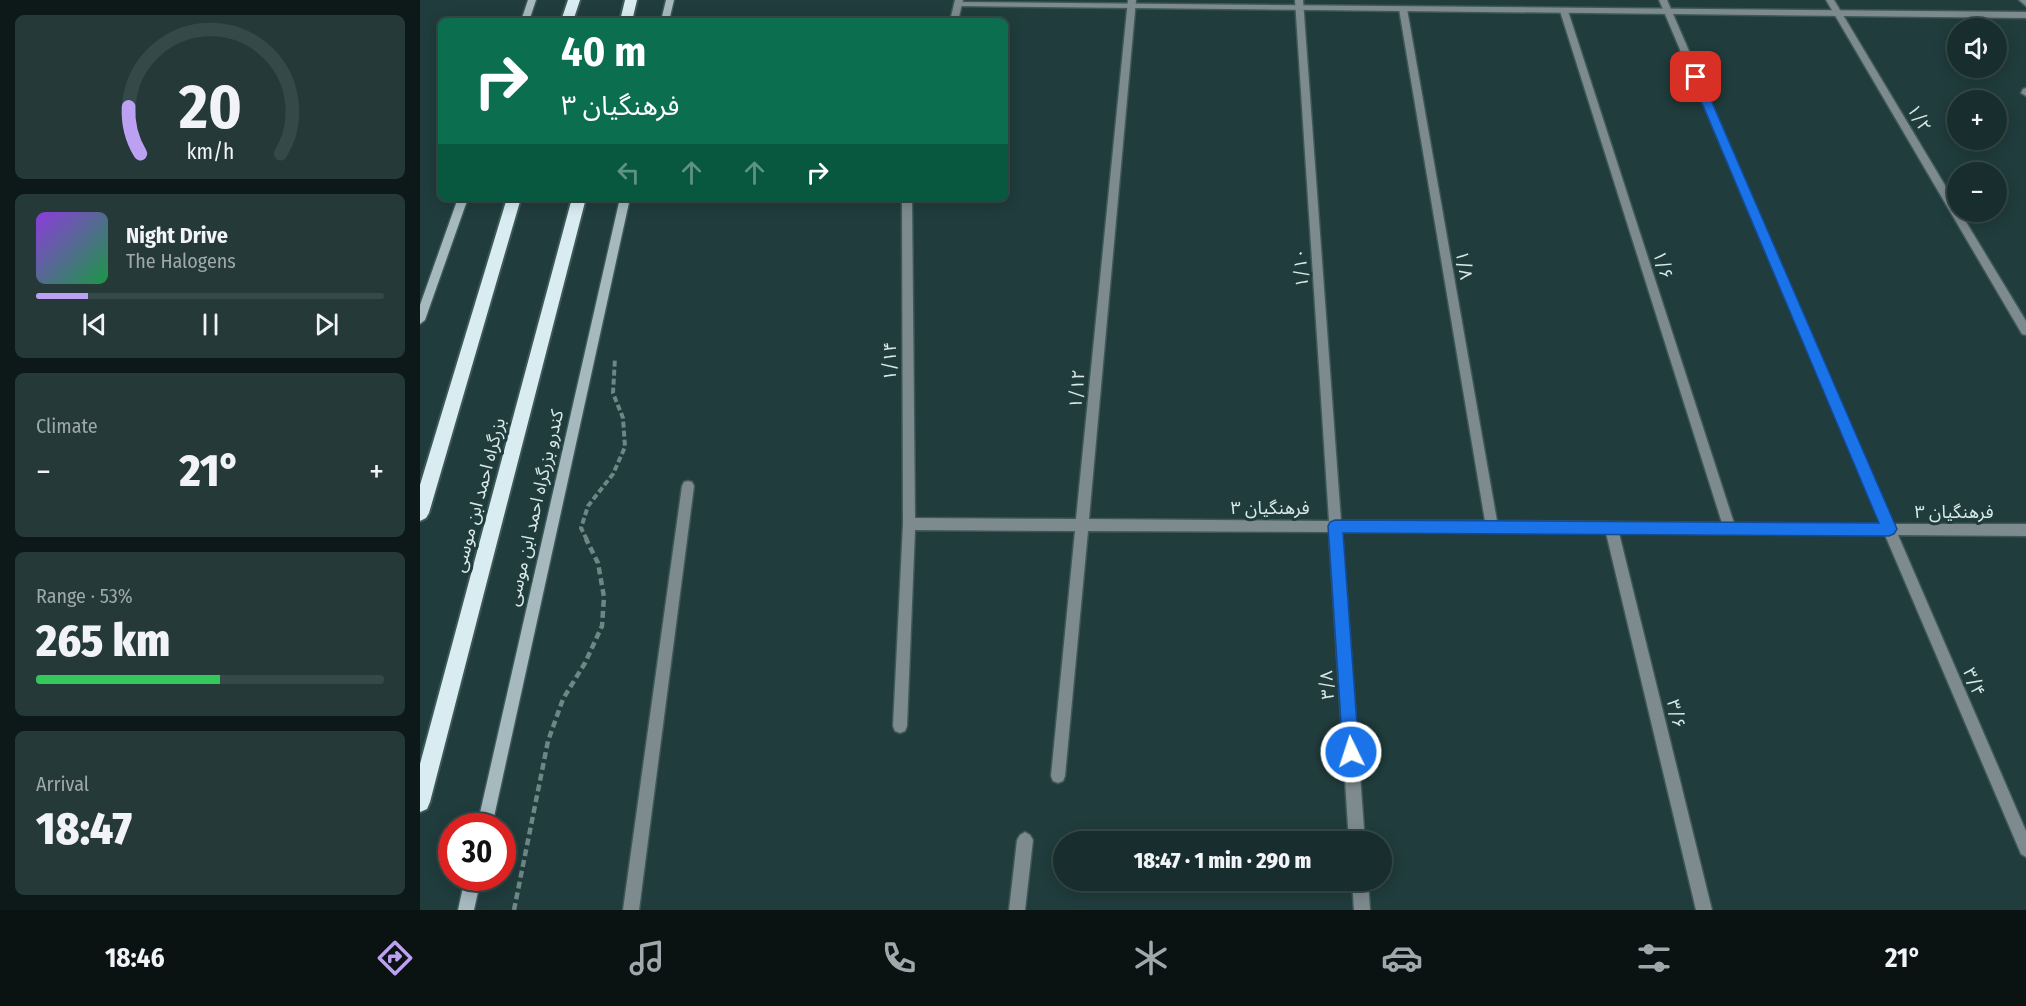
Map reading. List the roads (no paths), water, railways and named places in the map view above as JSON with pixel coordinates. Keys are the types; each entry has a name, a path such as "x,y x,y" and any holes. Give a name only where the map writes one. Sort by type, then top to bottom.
{"highway":[{"path":"568,18 574,0"},
{"path":"627,18 631,0"},
{"path":"420,513 513,201"},
{"name":"بزرگراه احمد ابن موسی","path":"420,802 578,201"}],"main road":[{"path":"526,18 532,0"},
{"path":"666,18 670,0"},
{"path":"420,320 462,201"},
{"name":"کندرو بزرگراه احمد ابن موسی","path":"487,813 624,201"},
{"path":"466,910 470,891"}],"street":[{"path":"1476,0 1478,10"},
{"name":"۳/۴","path":"1663,0 2026,849"},
{"name":"۱/۲","path":"1830,0 2026,331"},
{"path":"2023,0 2026,4"},
{"path":"955,18 959,2 1299,4 1403,9 1839,15 2026,15"},
{"name":"۱/۱۲","path":"1058,776 1132,3"},
{"name":"۱/۱۰","path":"1299,4 1335,526"},
{"name":"۱/۸","path":"1403,9 1492,527"},
{"name":"۱/۶","path":"1564,11 1730,529"},
{"name":"۱/۱۴","path":"900,726 909,524 907,201"},
{"path":"631,910 688,486"},
{"name":"فرهنگیان ۳","path":"909,524 2026,530"},
{"name":"۳/۸","path":"1335,526 1356,831"},
{"name":"۳/۶","path":"1611,528 1704,910"},
{"path":"1017,910 1025,840"},
{"path":"1361,891 1362,910"}]}
